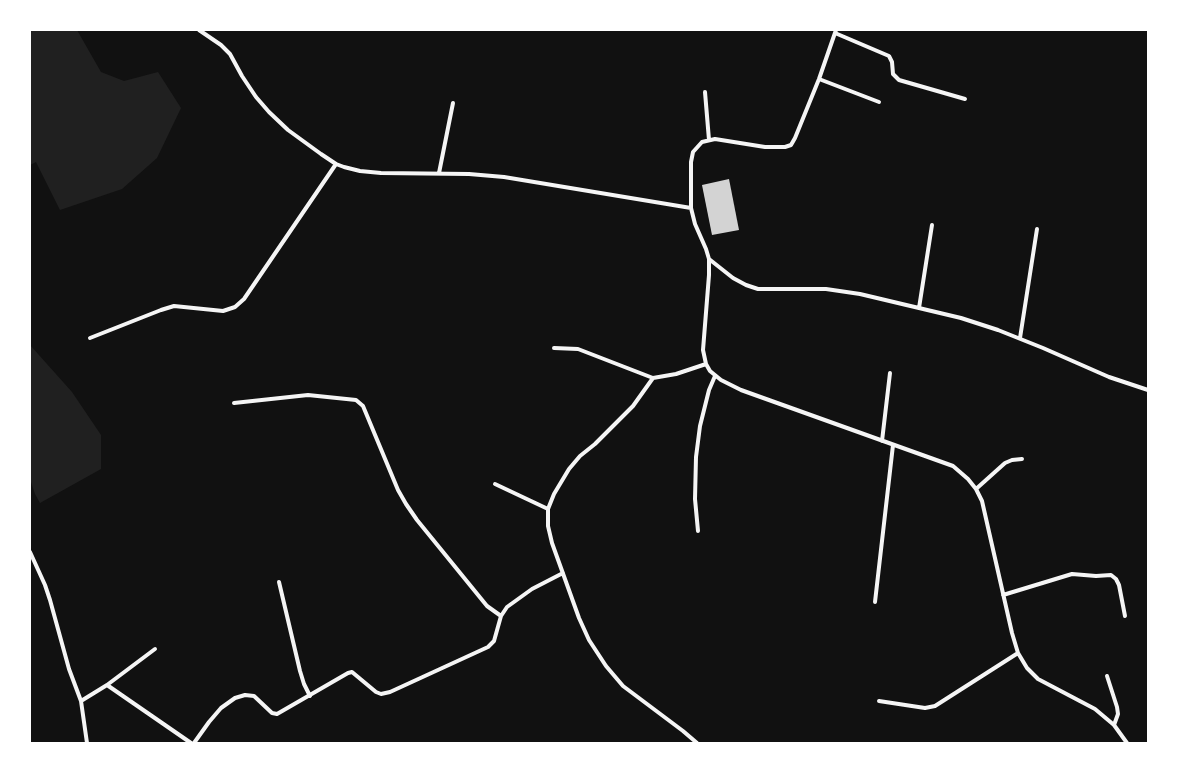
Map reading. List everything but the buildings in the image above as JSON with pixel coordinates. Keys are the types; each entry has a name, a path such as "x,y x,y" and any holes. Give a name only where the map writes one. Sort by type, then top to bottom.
{"street":[{"path":"199,30 221,45 230,54 256,97 269,112 288,130 336,164 360,171 381,173 439,173 504,177 691,208"},
{"path":"965,100 899,80 893,74 892,62 889,56 835,31 819,80 795,138 791,144 785,147 777,148 715,139 702,142 693,152 691,162 691,208 695,224 709,259 703,350 706,364 715,376 740,390 953,466 968,479 976,489 982,501 1012,633 1018,653 1027,668 1038,679 1094,709 1114,724 1127,743"},
{"path":"819,80 879,102"},
{"path":"705,92 709,140"},
{"path":"439,173 453,103"},
{"path":"90,338 174,306 223,311 235,307 244,299 336,164"},
{"path":"919,308 932,225"},
{"path":"1020,338 1037,229"},
{"path":"709,259 733,278 746,285 758,288 826,289 860,294 961,318 1020,338 1110,377 1148,390"},
{"path":"554,348 578,349 653,378 676,374 706,364"},
{"path":"882,441 890,373"},
{"path":"698,531 695,499 696,457 702,419 709,390 715,376"},
{"path":"653,378 633,406 595,444 580,456 569,469 554,494 548,509 548,526 579,618 589,640 606,666 623,686 698,743"},
{"path":"234,403 308,395 356,400 363,406 398,490 406,504 417,520 487,606 501,616"},
{"path":"875,602 894,445"},
{"path":"976,489 1005,463 1012,460 1022,459"},
{"path":"495,484 548,509"},
{"path":"30,552 50,600 67,662 80,701 87,743"},
{"path":"107,685 193,743 208,722 221,708 235,698 245,695 254,696 272,713 277,714 352,672 376,692 382,694 390,692 488,647 494,641 501,616 507,607 532,589 563,573"},
{"path":"1003,595 1072,574 1096,576 1111,575 1116,579 1119,585 1125,616"},
{"path":"279,582 300,671 310,696"},
{"path":"80,701 107,685 156,649"},
{"path":"879,701 925,708 935,706 1018,653"},
{"path":"1107,676 1117,707 1118,714 1114,724"}],"shaded area":[{"path":"30,30 77,30 101,72 124,81 158,72 181,108 157,158 122,189 60,210 36,162 30,165"},
{"path":"30,345 72,392 101,435 101,469 40,503 30,479"}]}
